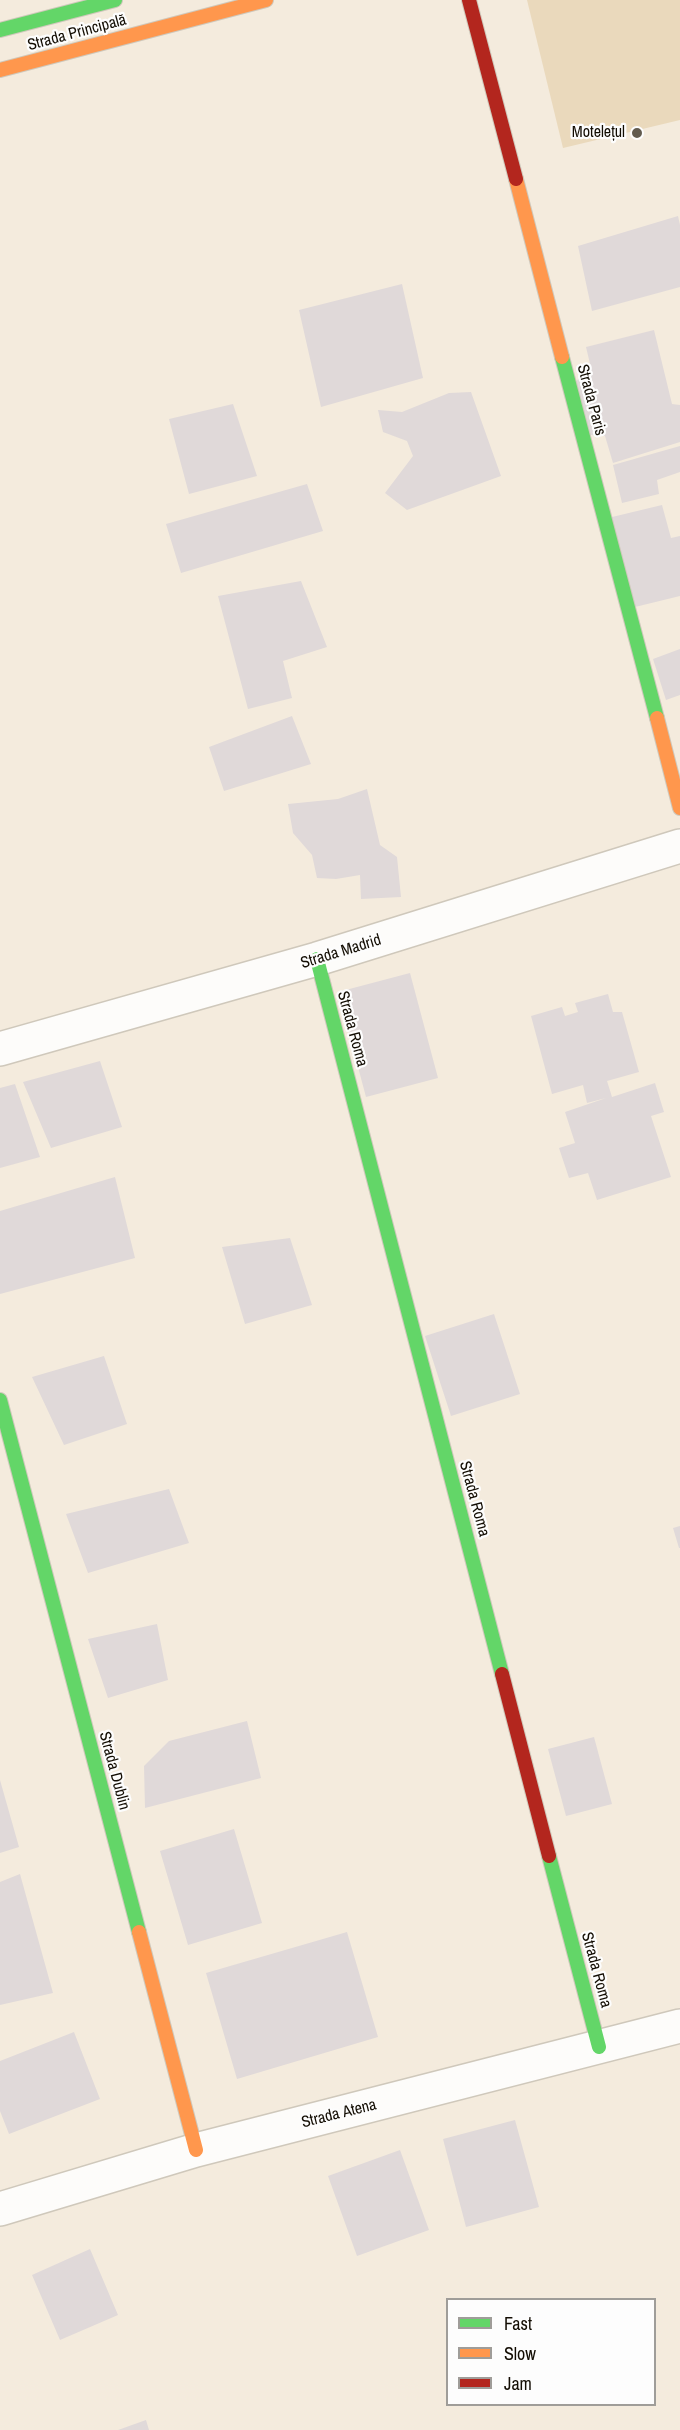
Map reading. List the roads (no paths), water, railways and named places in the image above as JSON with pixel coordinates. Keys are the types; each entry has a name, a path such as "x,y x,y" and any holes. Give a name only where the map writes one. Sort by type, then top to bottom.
{"street":[{"name":"Strada Principală","path":"0,30 115,0"},
{"name":"Strada Principală","path":"0,70 266,0"},
{"name":"Strada Paris","path":"470,0 680,808"},
{"name":"Strada Madrid","path":"0,1049 317,959 680,846"},
{"name":"Strada Roma","path":"317,959 599,2047"},
{"name":"Strada Dublin","path":"0,1400 196,2150"},
{"name":"Strada Atena","path":"0,2209 196,2150 680,2026"}],"place":[{"name":"Motelețul","path":"637,133"}]}
